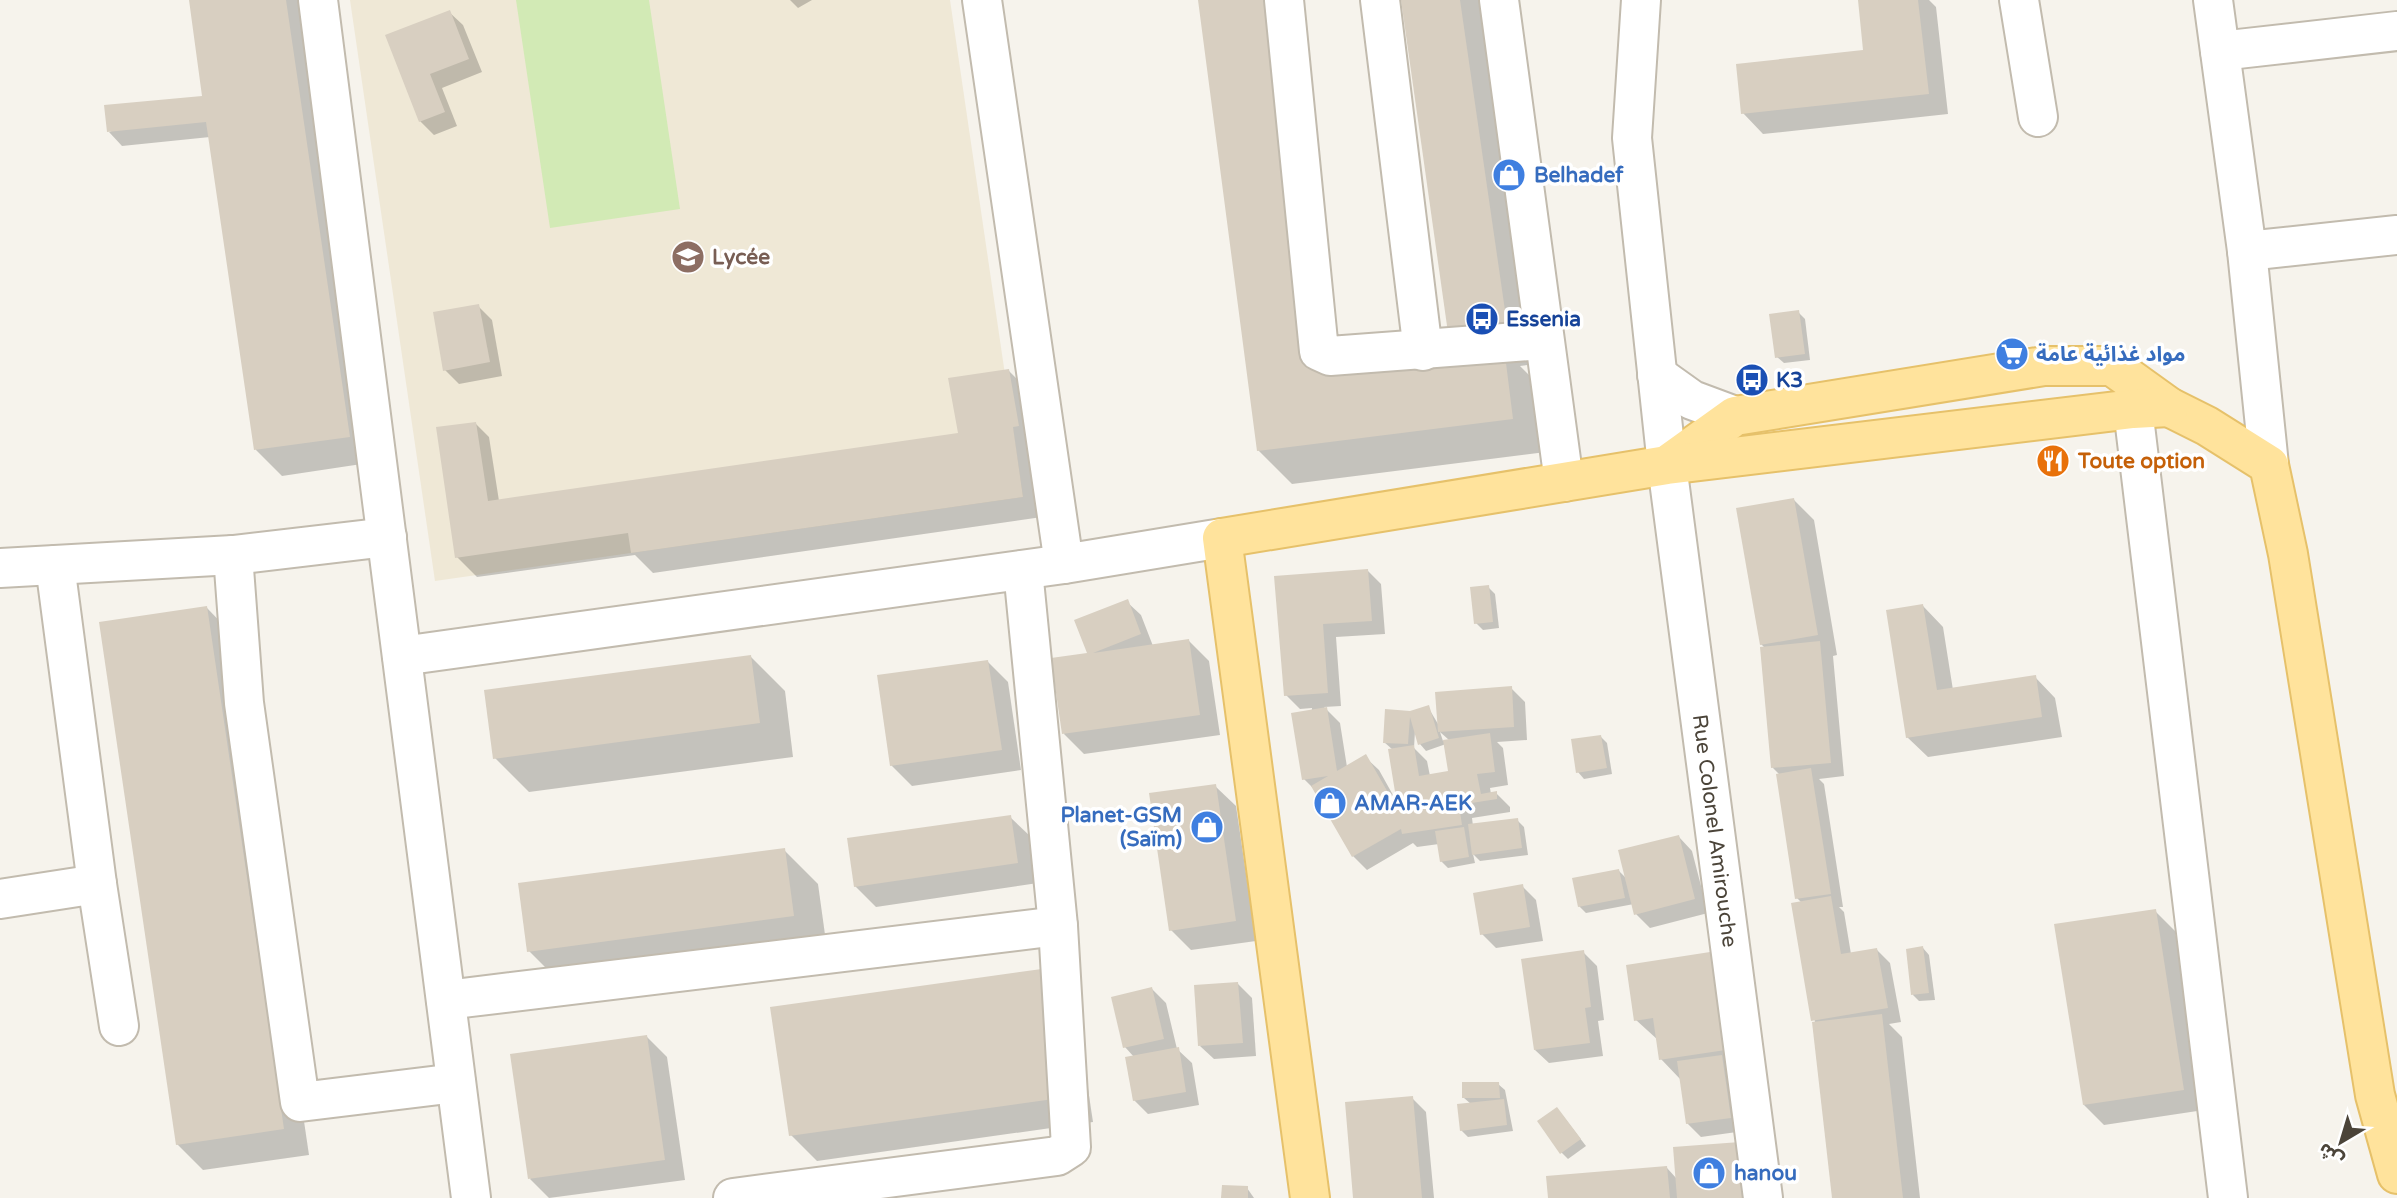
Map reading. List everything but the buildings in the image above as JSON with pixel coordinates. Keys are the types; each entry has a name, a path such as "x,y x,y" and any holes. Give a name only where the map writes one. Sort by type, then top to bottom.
{"main road":[{"path":"1667,465 1735,416 2045,366 2112,366 2151,408"},
{"path":"1310,1198 1222,538 1667,465 2151,408 2207,426 2269,465 2288,554 2372,1083 2397,1174"}],"street":[{"path":"318,0 471,1198"},
{"path":"982,0 1064,564"},
{"path":"1284,0 1319,351 1329,356 1544,340"},
{"path":"1380,0 1423,351"},
{"path":"1499,0 1564,482"},
{"name":"Rue Colonel Amirouche","path":"1641,0 1632,138 1667,465 1763,1198"},
{"path":"2020,0 2038,117"},
{"path":"2213,0 2247,251 2269,465"},
{"path":"2220,51 2397,31"},
{"path":"2247,251 2397,235"},
{"path":"1657,375 1692,400 1735,416"},
{"path":"2151,408 2228,1198"},
{"path":"0,568 233,555 387,537"},
{"path":"402,656 1023,570 1222,538"},
{"path":"233,555 244,703 300,1102 456,1083"},
{"path":"55,565 97,884 119,1026"},
{"path":"733,1198 1058,1156 1071,1147 1058,926 1023,570"},
{"path":"0,899 97,884"},
{"path":"446,1000 1058,926"}],"shaded area":[{"path":"350,0 950,0 1023,497 435,581"}],"green space":[{"path":"516,0 649,0 680,209 550,228"}],"place":[{"name":"Belhadef","path":"1509,175"},
{"name":"Lycée","path":"688,257"},
{"name":"Essenia","path":"1482,319"},
{"name":"مواد غذائية عامة","path":"2012,354"},
{"name":"K3","path":"1752,380"},
{"name":"Toute option","path":"2053,461"},
{"name":"AMAR-AEK","path":"1330,803"},
{"name":"Planet-GSM (Saïm)","path":"1207,827"},
{"name":"hanou","path":"1709,1173"}]}
